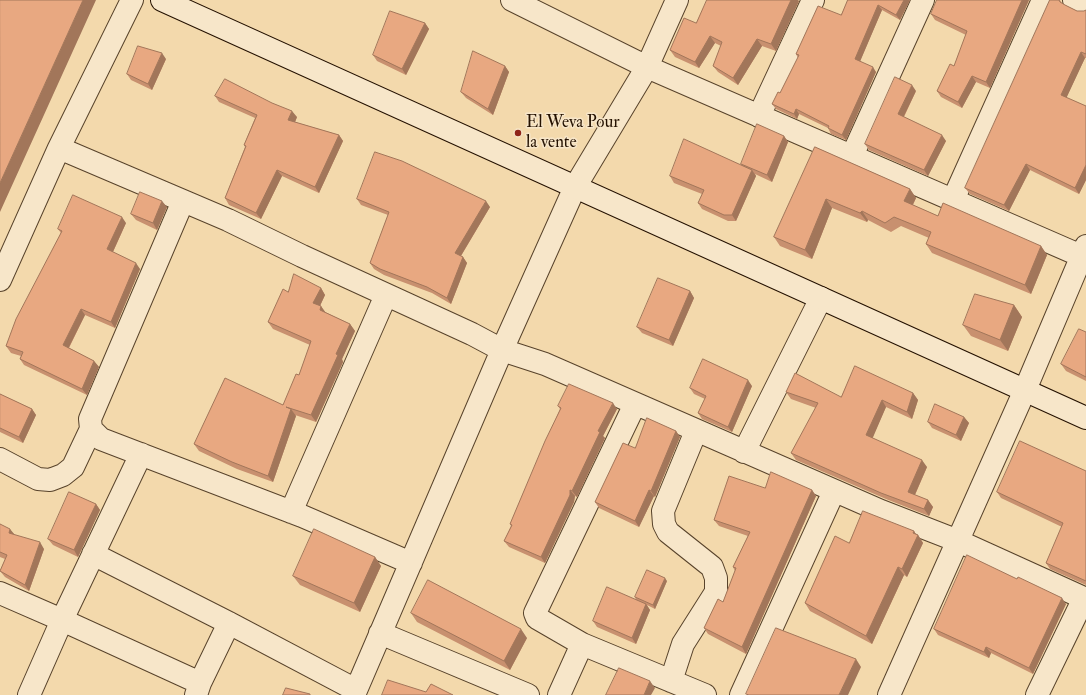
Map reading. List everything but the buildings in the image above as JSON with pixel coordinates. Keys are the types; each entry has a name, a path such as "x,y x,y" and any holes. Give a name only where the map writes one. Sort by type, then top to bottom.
{"street":[{"path":"0,280 59,148 132,0"},
{"path":"162,0 1086,418"},
{"path":"93,554 229,623 355,692 502,350 575,187 647,67 676,0"},
{"path":"759,116 813,0"},
{"path":"852,156 922,0"},
{"path":"953,200 1043,0"},
{"path":"1074,0 1086,5"},
{"path":"517,1 647,67 953,200 1085,254 889,695"},
{"path":"59,148 228,220 472,334 502,350 545,364 834,491 958,541 1085,599 1036,695"},
{"path":"0,459 38,479 50,480 63,475 73,467 91,429 90,420 183,201"},
{"path":"291,512 386,295"},
{"path":"744,452 821,298"},
{"path":"635,404 535,613 537,618 582,644 704,695"},
{"path":"91,429 101,439 291,512 411,563"},
{"path":"671,681 683,644 716,592 716,578 712,567 668,532 664,524 663,511 696,431"},
{"path":"29,695 62,620 140,454"},
{"path":"741,695 834,491"},
{"path":"0,593 62,620 198,689 229,623"},
{"path":"380,634 528,695"},
{"path":"558,695 582,644"}],"place":[{"name":"El Weva Pour la vente","path":"518,133"}]}
